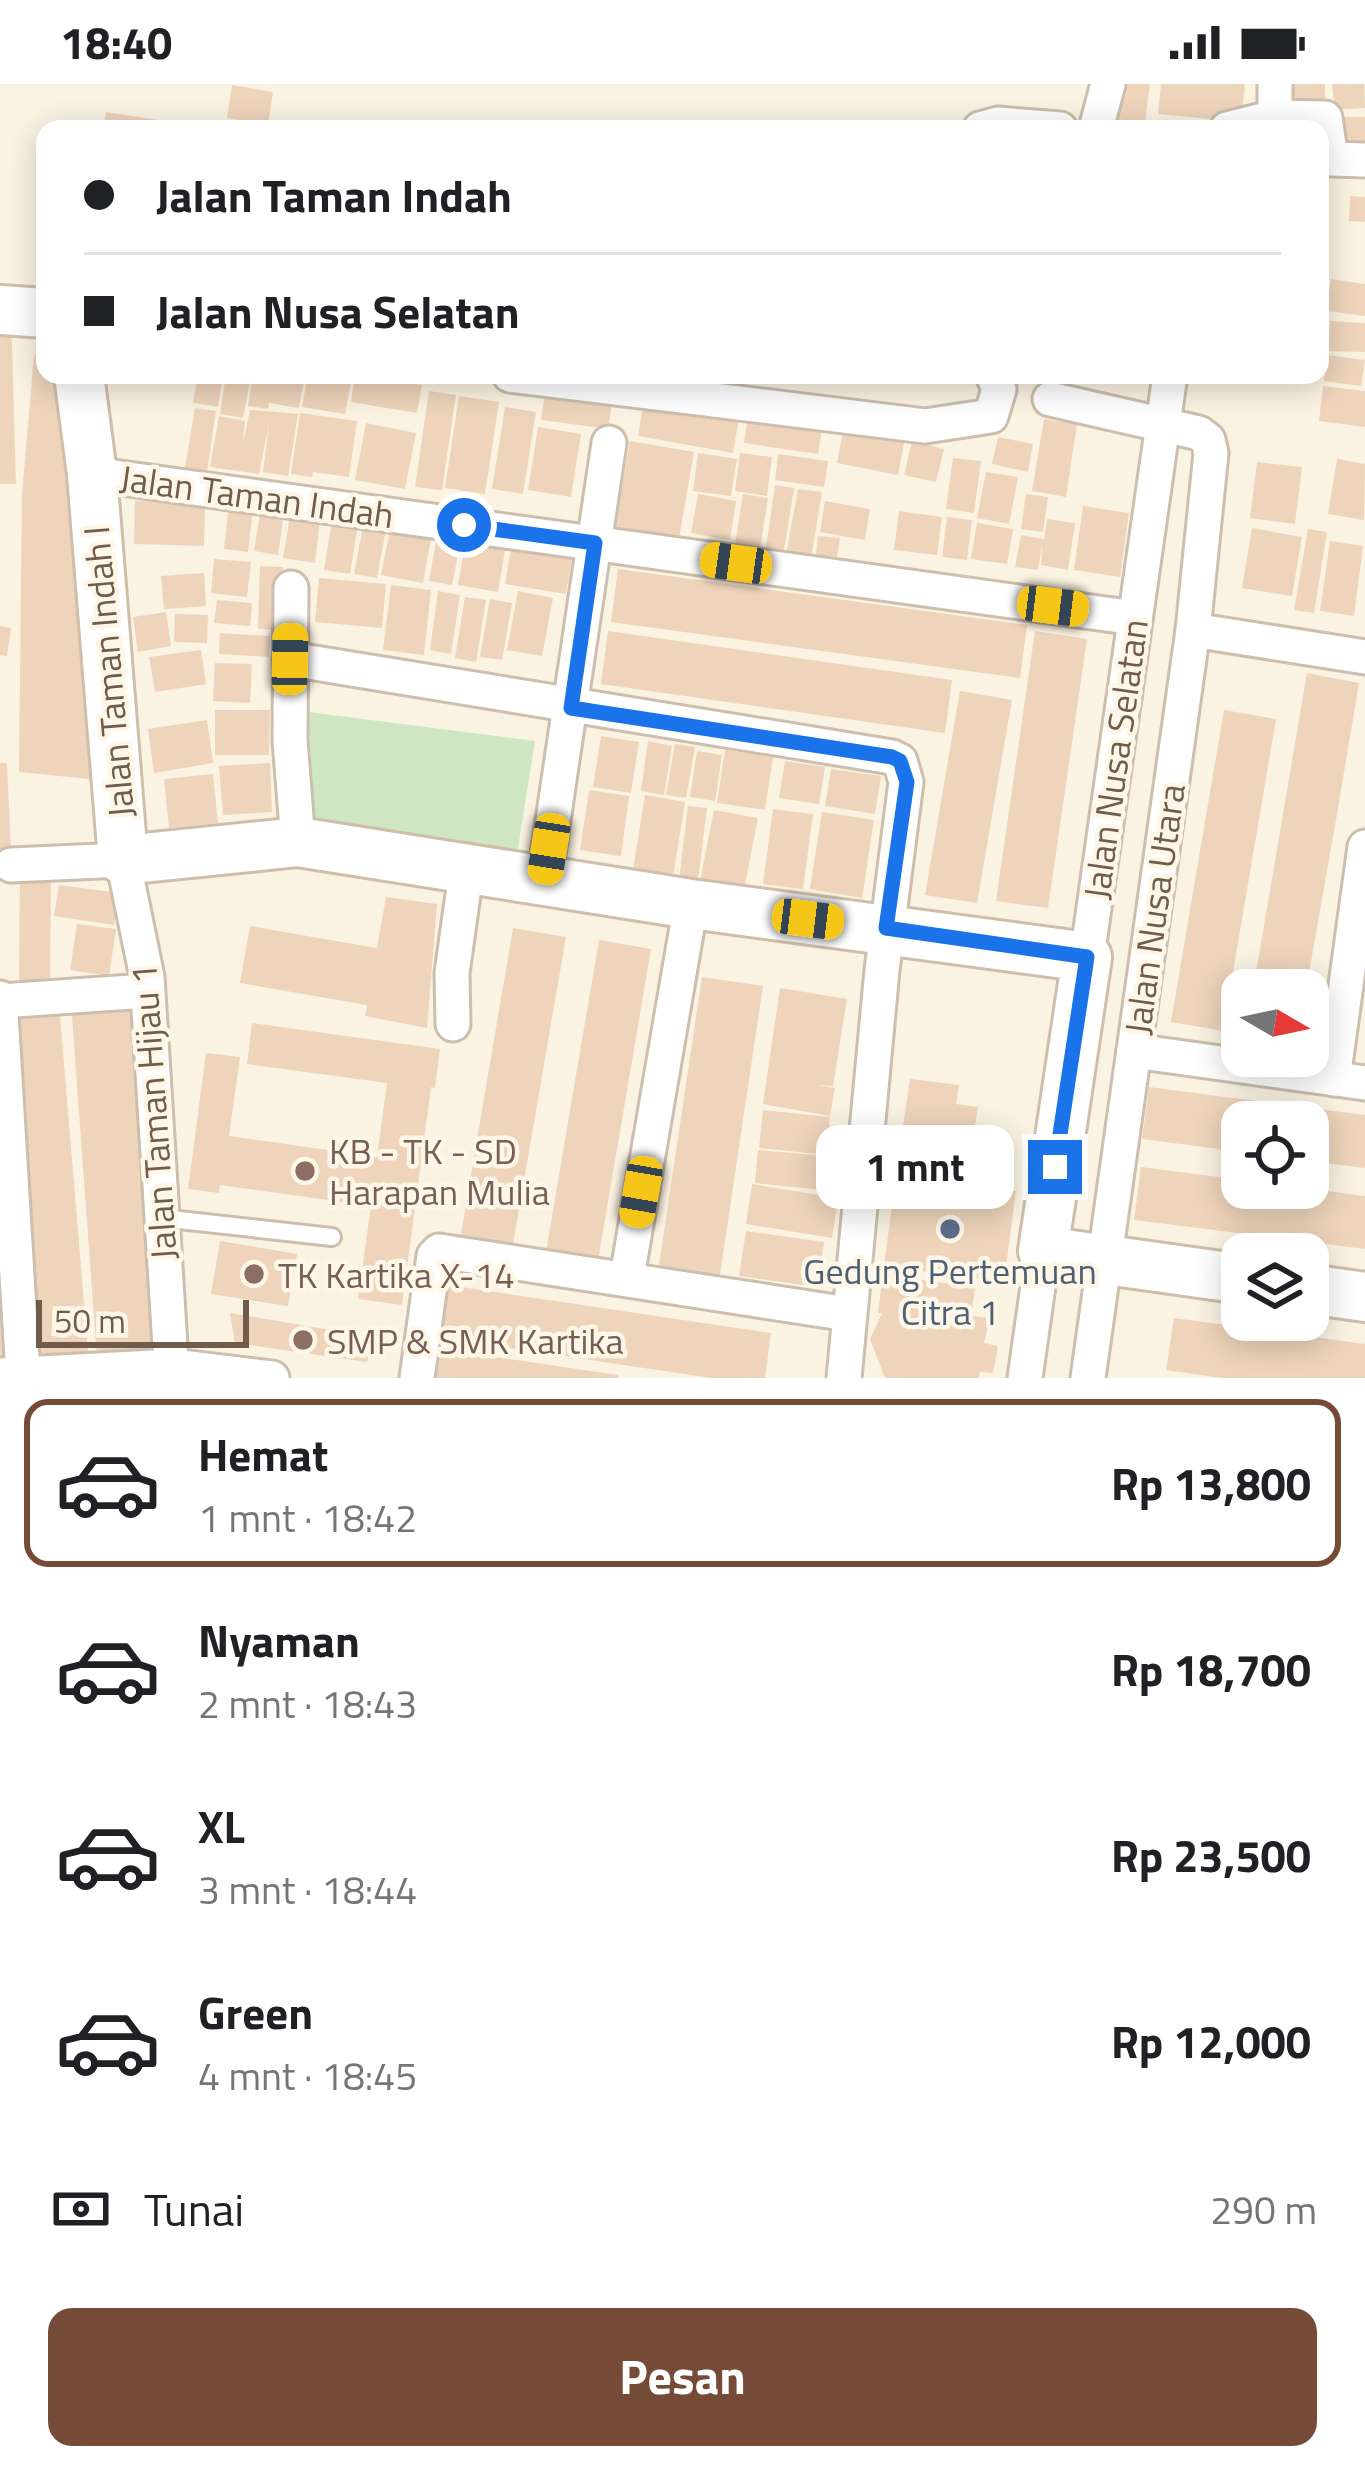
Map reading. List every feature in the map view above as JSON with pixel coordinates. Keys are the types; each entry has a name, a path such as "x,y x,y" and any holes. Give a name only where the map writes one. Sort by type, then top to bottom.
{"street":[{"path":"1098,120 1108,84"},
{"path":"1242,120 1275,100 1325,120"},
{"path":"1329,146 1331,160 1365,160"},
{"path":"0,310 36,312"},
{"name":"Jalan Taman Indah I","path":"81,384 123,860 298,842 691,904 1087,957"},
{"path":"583,384 925,426 991,416 997,384"},
{"name":"Jalan Nusa Selatan","path":"1025,1378 1169,384"},
{"path":"1050,399 1162,424"},
{"name":"Jalan Nusa Utara","path":"1088,1378 1193,630 1211,453 1208,440 1199,433 1162,424"},
{"path":"544,881 610,442"},
{"name":"Jalan Taman Indah","path":"92,474 1135,618"},
{"path":"291,588 290,740 298,842"},
{"path":"1193,630 1365,657"},
{"path":"290,659 900,761 907,782 886,928 844,1378"},
{"path":"1134,1051 1349,1081 1365,847"},
{"path":"11,865 123,860"},
{"name":"Jalan Taman Hijau 1","path":"123,860 146,970 172,1372"},
{"path":"453,1024 452,973 467,866"},
{"path":"627,1277 691,904"},
{"path":"147,991 0,1000 11,1374 172,1372 272,1378"},
{"path":"417,1378 434,1256 439,1251 848,1314"},
{"path":"1042,1251 1221,1277"},
{"path":"1329,1291 1365,1297"}],"lane":[{"path":"160,1218 332,1237"}],"green space":[{"path":"308,712 535,741 516,861 315,831"}],"building":[{"path":"1117,84 1150,84 1145,120 1112,120"},
{"path":"1161,84 1245,84 1241,120 1158,114"},
{"path":"1292,84 1325,84 1325,112 1293,112"},
{"path":"1332,84 1364,84 1365,108 1335,110"},
{"path":"232,85 273,92 269,120 227,118"},
{"path":"106,112 158,120 105,120"},
{"path":"1332,117 1365,117 1365,157 1333,158"},
{"path":"1350,196 1365,197 1365,222 1349,221"},
{"path":"1331,279 1365,284 1365,316 1329,311"},
{"path":"0,313 11,313 16,484 0,484"},
{"path":"1330,321 1365,323 1365,352 1329,351"},
{"path":"36,355 36,384 66,384 109,781 19,772 22,494"},
{"path":"1329,355 1365,360 1361,386 1329,382"},
{"path":"196,384 222,384 218,407 193,403"},
{"path":"225,384 249,384 243,418 220,414"},
{"path":"252,384 303,384 299,408 269,403 268,409 248,406"},
{"path":"306,384 350,384 345,414 302,407"},
{"path":"354,384 422,385 417,413 351,402"},
{"path":"1323,386 1365,391 1365,427 1319,421"},
{"path":"546,387 613,396 608,429 541,420"},
{"path":"429,391 456,395 442,490 415,487"},
{"path":"645,394 740,412 733,453 638,436"},
{"path":"459,396 499,402 485,494 445,488"},
{"path":"505,407 536,412 523,494 492,489"},
{"path":"195,408 216,411 207,471 185,468"},
{"path":"250,410 298,414 288,476 263,472 269,423 259,474 210,467 219,416 245,421 243,443"},
{"path":"749,410 823,422 818,454 744,443"},
{"path":"300,413 357,421 349,477 291,474"},
{"path":"1044,419 1077,424 1066,497 1032,491"},
{"path":"366,423 416,433 405,489 355,480"},
{"path":"844,426 905,438 898,475 837,463"},
{"path":"538,427 581,434 571,497 528,490"},
{"path":"998,437 1033,444 1028,472 992,464"},
{"path":"630,441 694,452 678,544 614,533"},
{"path":"912,441 944,449 936,482 904,475"},
{"path":"698,453 737,459 731,496 693,491"},
{"path":"740,453 772,457 767,496 735,491"},
{"path":"778,454 828,461 824,487 775,480"},
{"path":"953,458 981,461 974,513 946,509"},
{"path":"1337,459 1365,464 1364,520 1328,514"},
{"path":"1257,462 1302,467 1295,524 1250,518"},
{"path":"986,472 1018,477 1009,524 977,518"},
{"path":"775,485 794,488 784,551 766,548"},
{"path":"798,489 822,492 811,559 786,555"},
{"path":"698,494 736,501 730,540 691,533"},
{"path":"743,494 768,498 758,561 733,557"},
{"path":"1026,494 1048,497 1043,532 1021,529"},
{"path":"135,501 205,504 204,546 134,544"},
{"path":"825,501 870,509 865,540 820,532"},
{"path":"262,502 285,506 278,555 254,551"},
{"path":"229,505 253,508 248,552 224,549"},
{"path":"1083,506 1129,513 1120,577 1074,570"},
{"path":"899,511 942,517 937,555 894,550"},
{"path":"333,514 359,518 350,574 324,570"},
{"path":"290,516 320,520 315,563 283,558"},
{"path":"947,517 972,520 967,560 942,557"},
{"path":"1047,519 1075,523 1068,570 1041,565 1042,544 1038,570 1015,567 1021,535 1044,539"},
{"path":"364,520 387,524 377,578 354,574"},
{"path":"977,523 1013,529 1007,564 971,559"},
{"path":"439,524 463,529 452,585 429,581"},
{"path":"391,525 432,533 423,583 381,575"},
{"path":"1252,528 1302,537 1292,596 1242,588"},
{"path":"1308,529 1327,532 1314,613 1294,610"},
{"path":"467,531 507,538 498,592 458,585"},
{"path":"818,536 840,538 837,557 816,555"},
{"path":"1330,541 1363,546 1354,616 1320,611"},
{"path":"511,548 572,558 566,594 505,584"},
{"path":"214,559 251,562 247,597 211,593"},
{"path":"260,566 283,567 281,630 258,629"},
{"path":"618,569 1027,625 1020,678 611,622"},
{"path":"204,573 206,606 164,609 161,576"},
{"path":"319,578 386,584 382,628 315,622"},
{"path":"391,585 431,590 424,655 383,650"},
{"path":"438,591 460,595 451,654 430,650"},
{"path":"518,591 553,598 542,656 507,650"},
{"path":"465,597 486,600 476,662 455,658"},
{"path":"490,599 512,603 502,660 480,657"},
{"path":"217,600 252,603 250,626 214,623"},
{"path":"166,612 171,646 138,652 133,617"},
{"path":"175,614 208,615 207,643 174,642"},
{"path":"0,626 11,628 7,656 0,655"},
{"path":"608,631 952,680 945,733 601,684"},
{"path":"1035,631 1087,639 1048,908 996,901"},
{"path":"220,633 270,636 269,657 219,654"},
{"path":"201,650 206,684 155,692 149,657"},
{"path":"215,663 252,664 250,703 213,701"},
{"path":"1307,673 1359,683 1310,969 1257,969"},
{"path":"960,691 1012,700 977,903 925,895"},
{"path":"215,710 270,710 269,755 215,755"},
{"path":"1224,710 1276,719 1234,969 1221,969 1221,1031 1171,1022"},
{"path":"207,720 213,763 154,773 148,729"},
{"path":"601,736 639,742 631,793 593,787"},
{"path":"648,741 672,746 664,795 641,791"},
{"path":"675,744 695,747 686,798 666,795"},
{"path":"725,750 773,757 765,810 717,803"},
{"path":"697,751 722,755 715,801 690,797"},
{"path":"785,761 825,767 819,804 779,798"},
{"path":"0,763 7,763 11,852 0,852"},
{"path":"270,763 272,812 223,815 219,766"},
{"path":"831,769 881,776 875,814 825,806"},
{"path":"213,774 218,823 169,828 164,779"},
{"path":"589,790 629,796 621,856 580,850"},
{"path":"645,795 685,802 672,883 632,876"},
{"path":"688,806 707,808 698,881 679,879"},
{"path":"773,809 813,814 803,889 763,884"},
{"path":"714,810 758,818 744,889 700,881"},
{"path":"822,812 874,820 862,898 810,889"},
{"path":"20,872 51,872 50,984 19,984"},
{"path":"59,885 119,893 114,925 54,916"},
{"path":"386,897 437,904 427,1028 365,1016 367,1005 240,983 250,926 377,948"},
{"path":"77,924 116,929 109,976 70,970"},
{"path":"513,928 566,937 512,1250 460,1240"},
{"path":"599,940 651,949 598,1261 546,1252"},
{"path":"702,977 763,986 718,1288 657,1279"},
{"path":"780,988 847,999 833,1086 817,1085 835,1088 830,1116 763,1104"},
{"path":"136,998 162,1353 97,1358 71,1003"},
{"path":"59,1004 89,1363 34,1367 4,1009"},
{"name":"KB - TK - SD Harapan Mulia","path":"252,1023 440,1049 402,1305 358,1299 371,1206 220,1185 219,1193 188,1189 206,1053 240,1057 229,1136 377,1157 387,1083 247,1064"},
{"path":"910,1079 959,1085 956,1104 978,1107 972,1145 951,1142 946,1174 897,1166"},
{"path":"1149,1087 1257,1101 1221,1101 1221,1149 1142,1139"},
{"path":"763,1110 830,1117 827,1155 759,1148"},
{"path":"1329,1110 1365,1115 1365,1168 1329,1164"},
{"path":"758,1150 825,1156 822,1190 755,1183"},
{"path":"1141,1167 1221,1177 1221,1209 1329,1209 1329,1191 1365,1196 1365,1249 1329,1244 1329,1233 1238,1233 1134,1220"},
{"name":"Gedung Pertemuan Citra 1","path":"896,1175 1016,1191 1004,1282 884,1266"},
{"path":"752,1184 838,1198 832,1238 746,1224"},
{"path":"746,1231 824,1242 818,1287 739,1276"},
{"name":"TK Kartika X-14","path":"220,1241 297,1254 288,1306 211,1294"},
{"path":"883,1275 975,1287 971,1316 990,1318 984,1343 998,1346 993,1373 980,1372 979,1378 885,1378 870,1339 882,1313 878,1313"},
{"path":"0,1282 4,1282 9,1370 0,1371"},
{"path":"434,1283 771,1333 765,1378 711,1378 428,1336"},
{"name":"SMP & SMK Kartika","path":"230,1313 373,1337 367,1362 235,1343"},
{"path":"1174,1318 1221,1324 1221,1341 1329,1339 1365,1344 1365,1378 1222,1378 1166,1370"},
{"path":"427,1347 618,1375 618,1378 423,1378"}],"place":[{"name":"KB - TK - SD Harapan Mulia","path":"305,1171"},
{"name":"Gedung Pertemuan Citra 1","path":"950,1229"},
{"name":"TK Kartika X-14","path":"254,1274"},
{"name":"SMP & SMK Kartika","path":"303,1340"}],"route":[{"path":"464,525 595,543 571,708 900,761 907,782 886,928 1087,957 1055,1167"}]}
